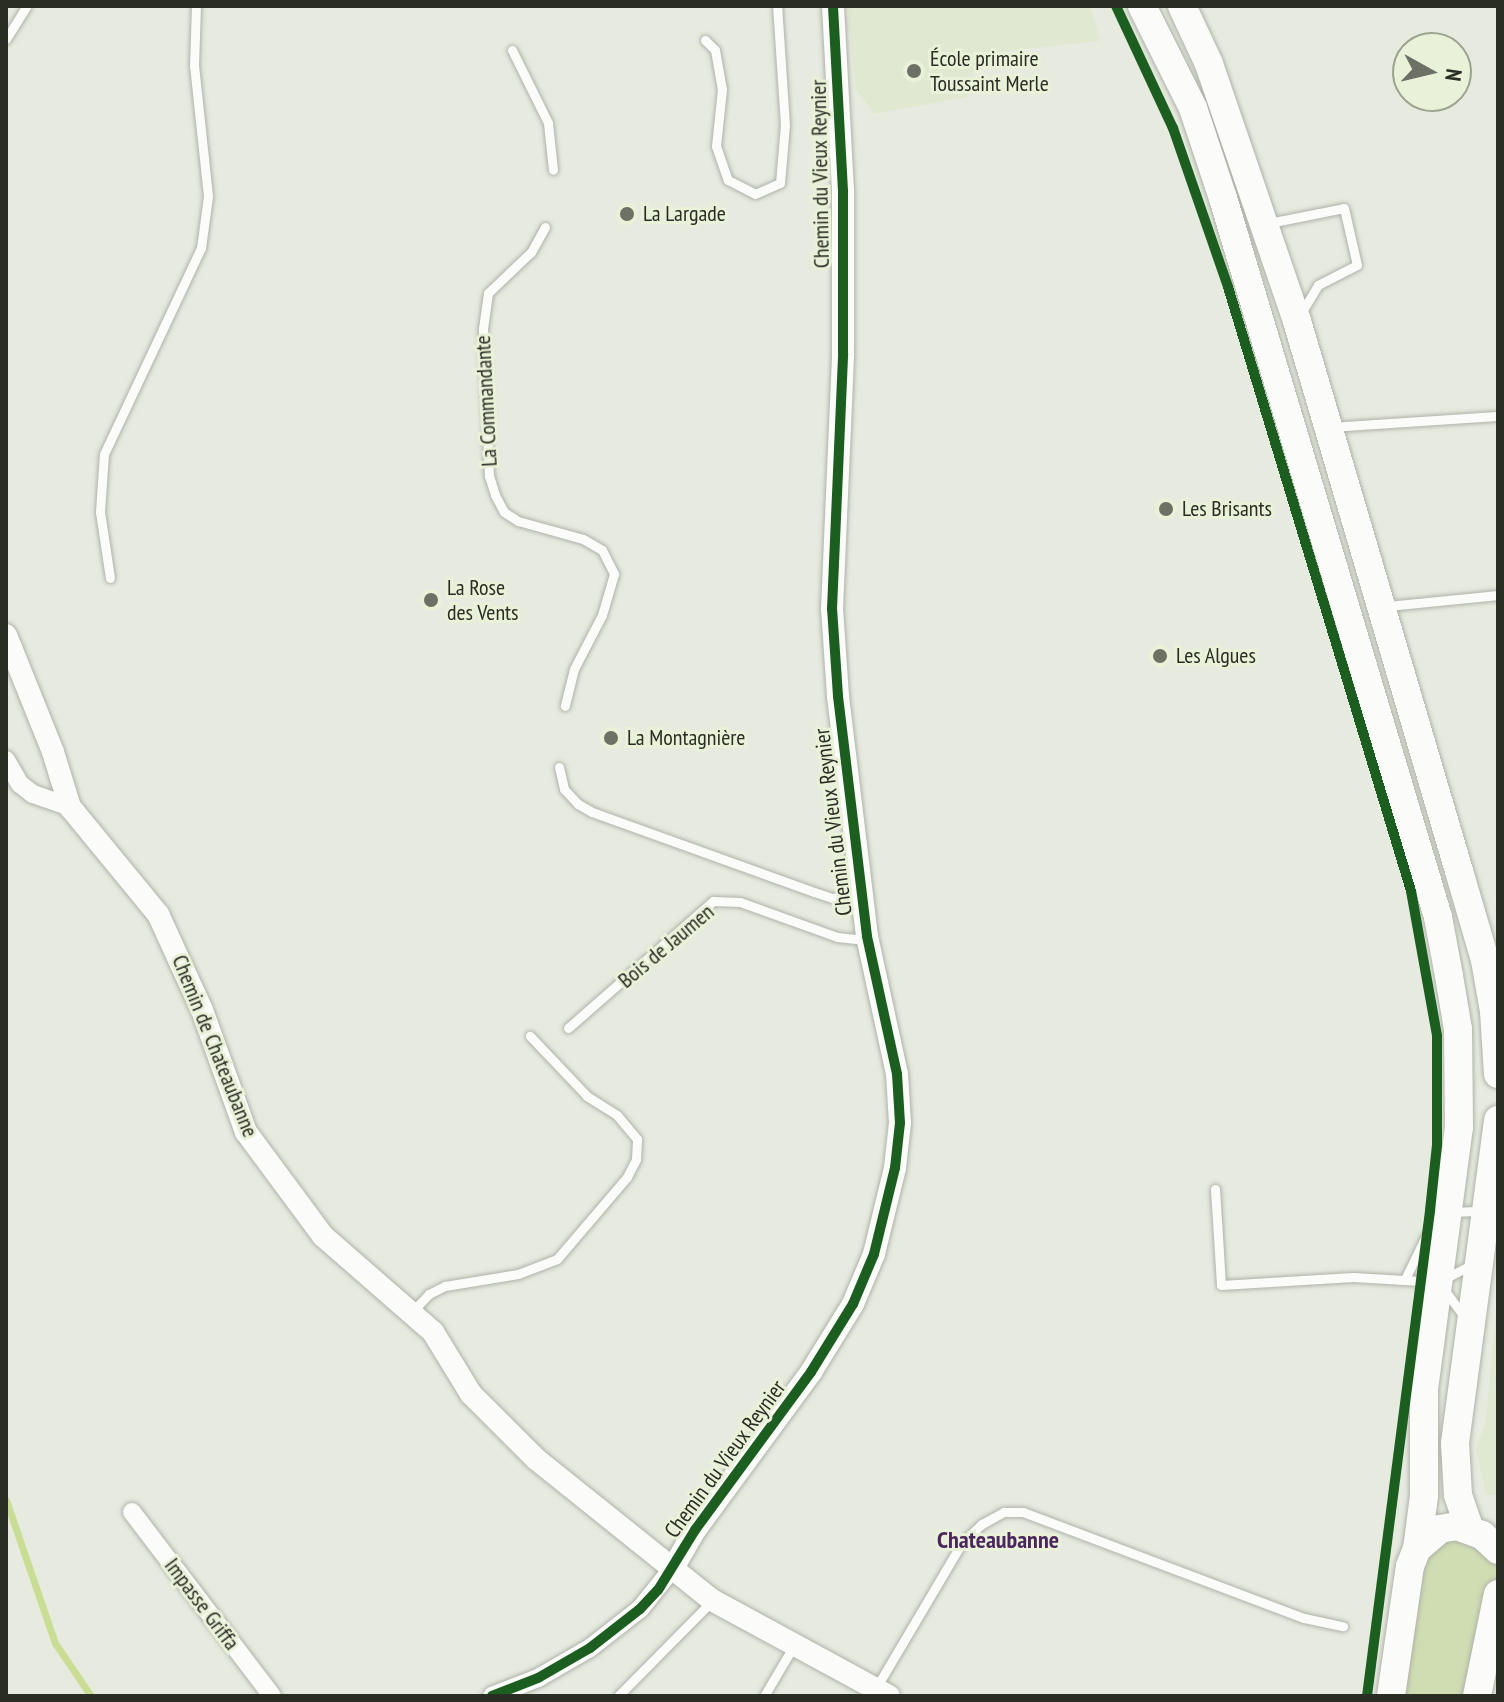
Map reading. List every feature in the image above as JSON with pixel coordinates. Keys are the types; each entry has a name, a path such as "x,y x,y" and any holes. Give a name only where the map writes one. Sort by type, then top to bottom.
{"main road":[{"path":"1142,6 1193,108 1223,198 1438,917 1458,1029 1459,1127 1424,1389 1424,1496 1417,1549 1410,1566 1391,1696"},
{"path":"1182,6 1209,64 1297,321 1485,960 1494,1011 1498,1074"},
{"path":"1470,1530 1458,1495 1455,1443 1473,1328 1498,1120"},
{"path":"1417,1549 1440,1529 1457,1526 1470,1530 1498,1550"},
{"path":"1477,1696 1498,1594"}],"street":[{"name":"Chemin du Vieux Reynier","path":"833,6 843,206 843,353 832,609 838,696 861,894 897,1074 900,1123 895,1168 874,1254 853,1304 811,1372 695,1530 673,1568 712,1600 793,1647 882,1692"},
{"name":"Chemin de Chateaubanne","path":"6,635 53,752 70,807 158,914 190,982 246,1132 271,1170 323,1236 433,1332 471,1394 501,1425 536,1459 673,1568"},
{"path":"6,760 20,784 33,794 70,807"},
{"name":"Impasse Griffa","path":"132,1512 272,1696"},
{"path":"492,1696 538,1678 590,1648 640,1609 673,1568"}],"lane":[{"path":"6,39 27,6"},
{"path":"110,578 100,512 104,454 201,248 208,196 194,66 196,6"},
{"path":"705,40 715,50 722,89 716,146 728,180 755,194 780,183 785,125 777,6"},
{"path":"512,50 548,123 553,170"},
{"path":"1263,222 1276,223 1344,208 1357,265 1318,285 1297,321"},
{"name":"La Commandante","path":"545,227 531,252 488,293 484,303 489,476 504,512 518,521 583,539 602,550 614,574 602,615 574,669 565,706"},
{"path":"1328,428 1496,416"},
{"path":"1379,607 1498,595"},
{"path":"559,767 564,789 592,812 833,898 861,894"},
{"name":"Bois de Jaumen","path":"568,1028 713,901 740,902 837,937 868,940"},
{"path":"412,1312 429,1294 445,1286 518,1274 557,1259 627,1177 636,1159 637,1139 617,1115 587,1096 530,1036"},
{"path":"1215,1189 1221,1285 1353,1277 1438,1282 1482,1259"},
{"path":"1405,1279 1425,1238 1448,1212 1488,1211"},
{"path":"1438,1282 1473,1328"},
{"path":"882,1692 961,1544 982,1524 1004,1512 1023,1512 1304,1618 1343,1626"},
{"path":"618,1696 712,1600"},
{"path":"764,1696 793,1647"}],"shaded area":[{"name":"École primaire Toussaint Merle","path":"847,6 1090,6 1100,41 978,54 967,97 874,114 856,89"},
{"path":"1498,1289 1498,1495 1486,1495 1476,1449 1486,1419"}],"green space":[{"path":"1440,1529 1498,1550 1498,1594 1477,1696 1391,1696 1410,1566"}],"waterway":[{"path":"6,1500 55,1643 91,1696"}],"cycle path":[{"path":"492,1696 538,1678 590,1648 640,1609 658,1590 695,1530 811,1372 853,1304 874,1254 895,1168 900,1123 897,1074 867,936 838,696 832,609 843,353 843,191 833,6"},
{"path":"1116,6 1173,128 1228,287 1411,891 1437,1036 1437,1145 1367,1696"}],"place":[{"name":"École primaire Toussaint Merle","path":"914,71"},
{"name":"La Largade","path":"627,214"},
{"name":"Les Brisants","path":"1166,509"},
{"name":"La Rose des Vents","path":"431,600"},
{"name":"Les Algues","path":"1160,656"},
{"name":"La Montagnière","path":"611,738"}],"district":[{"name":"Chateaubanne","path":"998,1540"}]}
